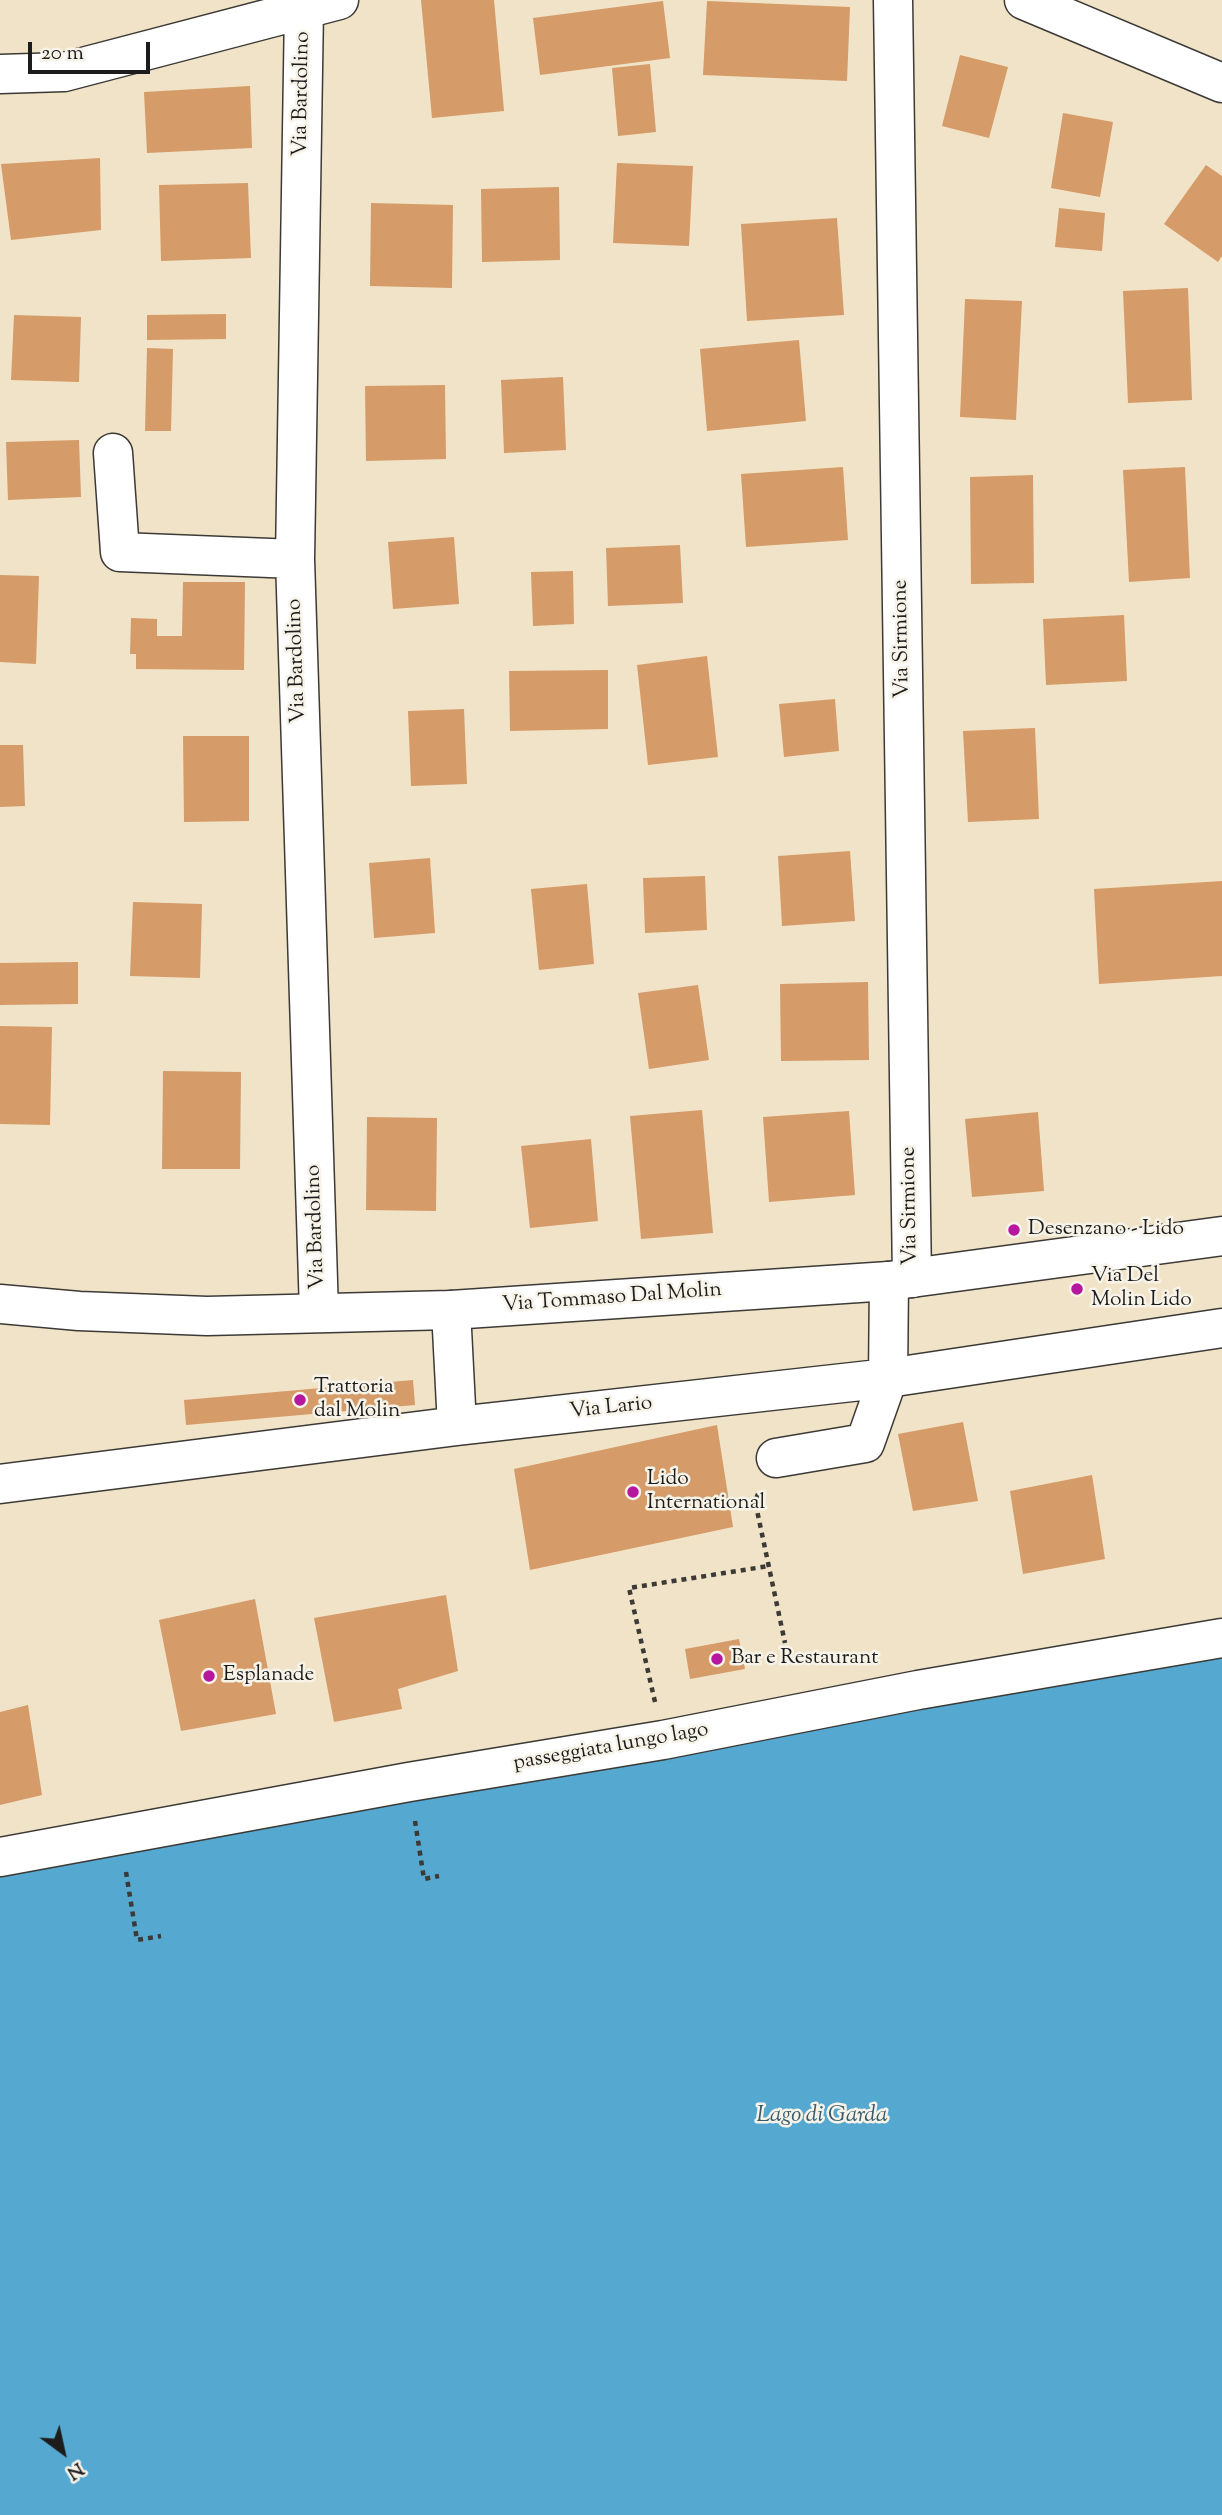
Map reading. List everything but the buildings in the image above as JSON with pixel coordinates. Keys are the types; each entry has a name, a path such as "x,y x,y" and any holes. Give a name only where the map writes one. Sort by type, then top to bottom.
{"street":[{"name":"Via Sirmione","path":"776,1458 865,1443 888,1378 901,1279 893,0"},
{"path":"1024,0 1222,83"},
{"path":"0,74 64,72 322,5"},
{"name":"Via Bardolino","path":"319,1312 295,559 322,5"},
{"path":"113,453 120,552 295,559"},
{"name":"Via Tommaso Dal Molin","path":"0,1304 79,1311 207,1316 451,1310 901,1279 1222,1236"},
{"path":"451,1310 457,1426"},
{"name":"Via Lario","path":"0,1484 457,1426 888,1378 1222,1328"},
{"name":"passeggiata lungo lago","path":"0,1857 409,1782 663,1740 918,1690 1222,1638"}],"path":[{"path":"776,1458 755,1500 785,1643"},
{"path":"649,1677 629,1588 769,1566"},
{"path":"409,1782 424,1879 439,1876"},
{"path":"124,1861 136,1940 162,1936"}],"water":[{"name":"Lago di Garda","path":"1222,1644 1222,2515 0,2515 0,1863"}],"place":[{"name":"Desenzano - Lido","path":"1014,1230"},
{"name":"Via Del Molin Lido","path":"1077,1289"},
{"name":"Trattoria dal Molin","path":"300,1400"},
{"name":"Lido International","path":"633,1492"},
{"name":"Bar e Restaurant","path":"717,1659"},
{"name":"Esplanade","path":"209,1676"}]}
